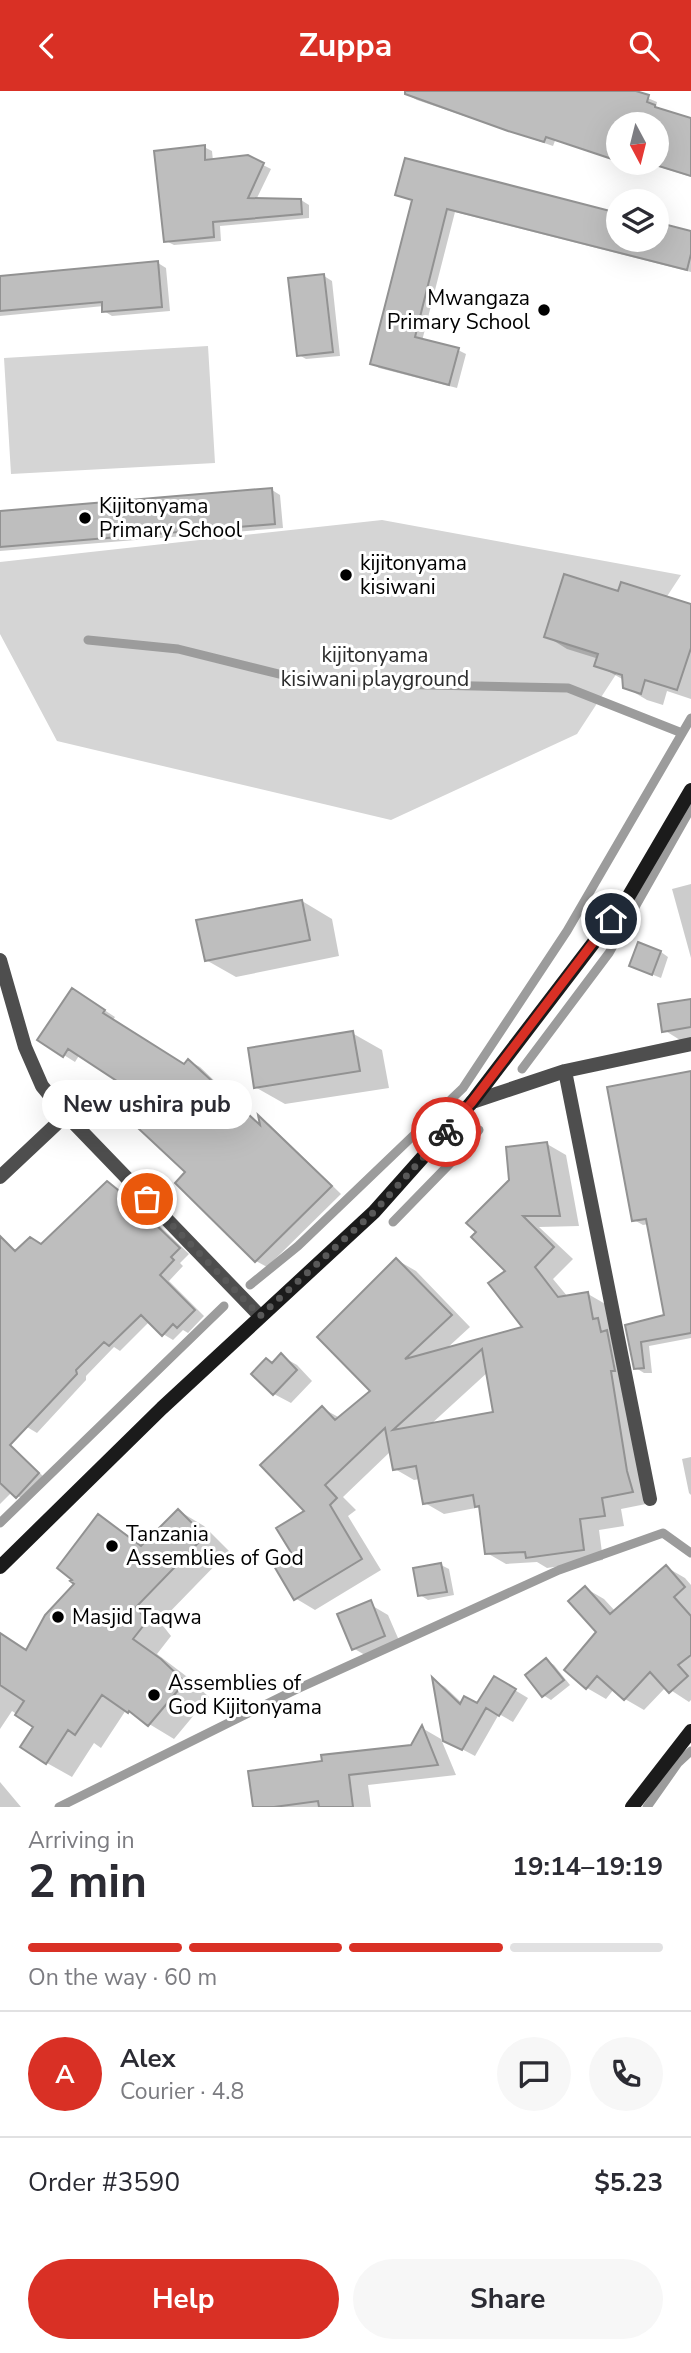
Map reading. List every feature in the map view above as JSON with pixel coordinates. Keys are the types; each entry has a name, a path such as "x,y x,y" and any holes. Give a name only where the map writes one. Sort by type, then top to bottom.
{"street":[{"path":"0,1567 162,1408 374,1212 472,1102 627,899 691,790"},
{"path":"0,960 25,1047 42,1086 66,1115 260,1316"},
{"path":"472,1102 565,1071 691,1044"},
{"path":"565,1071 650,1499"},
{"path":"0,1177 66,1115"},
{"path":"632,1807 691,1731"}],"green space":[{"path":"208,346 215,463 11,474 4,358"},
{"name":"kijitonyama kisiwani playground","path":"382,520 681,575 577,734 391,820 57,741 0,634 0,562"}],"building":[{"path":"405,91 636,91 649,95 647,102 655,107 691,118 691,176 669,169 669,112 606,112 606,157 546,137 544,142 508,131 405,94"},
{"path":"205,145 205,160 248,155 264,163 248,198 301,199 302,214 213,222 214,237 164,242 154,151"},
{"path":"405,158 606,210 606,249 447,209 415,337 459,348 449,385 370,364 412,200 395,195"},
{"path":"669,225 691,231 691,254 687,270 616,252 669,252"},
{"path":"158,261 162,307 102,312 102,302 0,311 0,276"},
{"path":"324,274 333,352 297,356 288,278"},
{"path":"272,488 275,524 0,547 0,511"},
{"path":"564,574 618,591 621,582 691,604 691,648 677,690 645,680 641,694 623,688 622,675 594,666 598,654 544,637"},
{"path":"302,900 310,940 205,961 196,920"},
{"path":"638,942 661,951 652,975 629,966"},
{"path":"72,988 105,1010 103,1013 184,1064 188,1059 260,1125 258,1115 332,1186 255,1262 175,1183 185,1172 124,1115 141,1097 68,1049 63,1057 37,1040"},
{"path":"691,999 691,1027 662,1032 658,1004"},
{"path":"353,1031 360,1071 254,1088 248,1048"},
{"path":"691,1071 691,1333 641,1342 644,1368 634,1369 625,1325 664,1315 646,1219 632,1221 607,1087"},
{"path":"547,1142 560,1216 523,1216 554,1247 535,1267 558,1297 588,1292 593,1319 598,1318 601,1332 607,1330 615,1371 611,1371 627,1471 633,1492 602,1498 605,1516 580,1519 584,1550 526,1558 525,1552 485,1554 479,1506 475,1507 473,1495 423,1504 416,1466 393,1470 385,1428 325,1485 337,1498 330,1505 362,1559 294,1600 274,1566 292,1554 276,1528 304,1511 260,1465 322,1406 335,1420 370,1391 317,1337 396,1258 452,1315 405,1359 522,1327 488,1283 505,1271 471,1237 476,1232 466,1223 509,1180 506,1147","holes":["482,1349 493,1412 393,1430"]},
{"path":"107,1181 180,1248 171,1257 174,1260 160,1275 195,1310 177,1328 173,1324 162,1336 141,1315 109,1346 104,1342 76,1370 77,1374 10,1445 39,1473 16,1498 0,1483 0,1236 15,1251 30,1237 41,1244"},
{"path":"281,1353 297,1370 273,1395 251,1374 266,1358 272,1363"},
{"path":"178,1509 205,1536 136,1607 147,1621 133,1639 161,1659 185,1682 148,1726 102,1695 75,1735 68,1730 46,1764 20,1747 33,1727 15,1715 24,1701 0,1685 0,1633 26,1650 45,1615 74,1584 57,1568 98,1514 141,1546"},
{"path":"441,1563 447,1592 418,1596 413,1568"},
{"path":"666,1565 685,1587 674,1597 691,1616 691,1655 678,1665 688,1676 669,1693 650,1672 624,1700 597,1676 586,1689 564,1670 596,1632 568,1601 585,1586 610,1614"},
{"path":"371,1600 385,1636 352,1650 337,1614"},
{"path":"546,1658 564,1680 542,1697 525,1675"},
{"path":"494,1676 516,1689 499,1716 486,1708 462,1750 443,1741 432,1677 460,1704 464,1696 477,1703"},
{"path":"422,1725 438,1765 349,1775 353,1807 319,1807 318,1801 253,1807 248,1771 322,1761 321,1755 411,1745"}],"waterway":[{"path":"88,640 178,649 287,676 384,684 568,688 682,733"},
{"path":"250,1285 298,1246 463,1088 567,931 691,718"},
{"path":"522,1069 609,953 691,808"},
{"path":"393,1222 469,1144 479,1130"},
{"path":"0,1523 224,1306"},
{"path":"59,1807 295,1690 559,1570 663,1533 691,1553"},
{"path":"647,1807 678,1763 691,1751"}],"way so far":[{"path":"147,1199 260,1316 374,1212 446,1132"}],"place":[{"name":"Mwangaza Primary School","path":"544,310"},
{"name":"Kijitonyama Primary School","path":"85,518"},
{"name":"kijitonyama kisiwani","path":"346,575"},
{"name":"New ushira pub","path":"147,1199"},
{"name":"Tanzania Assemblies of God","path":"112,1546"},
{"name":"Masjid Taqwa","path":"58,1617"},
{"name":"Assemblies of God Kijitonyama","path":"154,1695"}],"route":[{"path":"446,1132 472,1102 611,919"}]}
